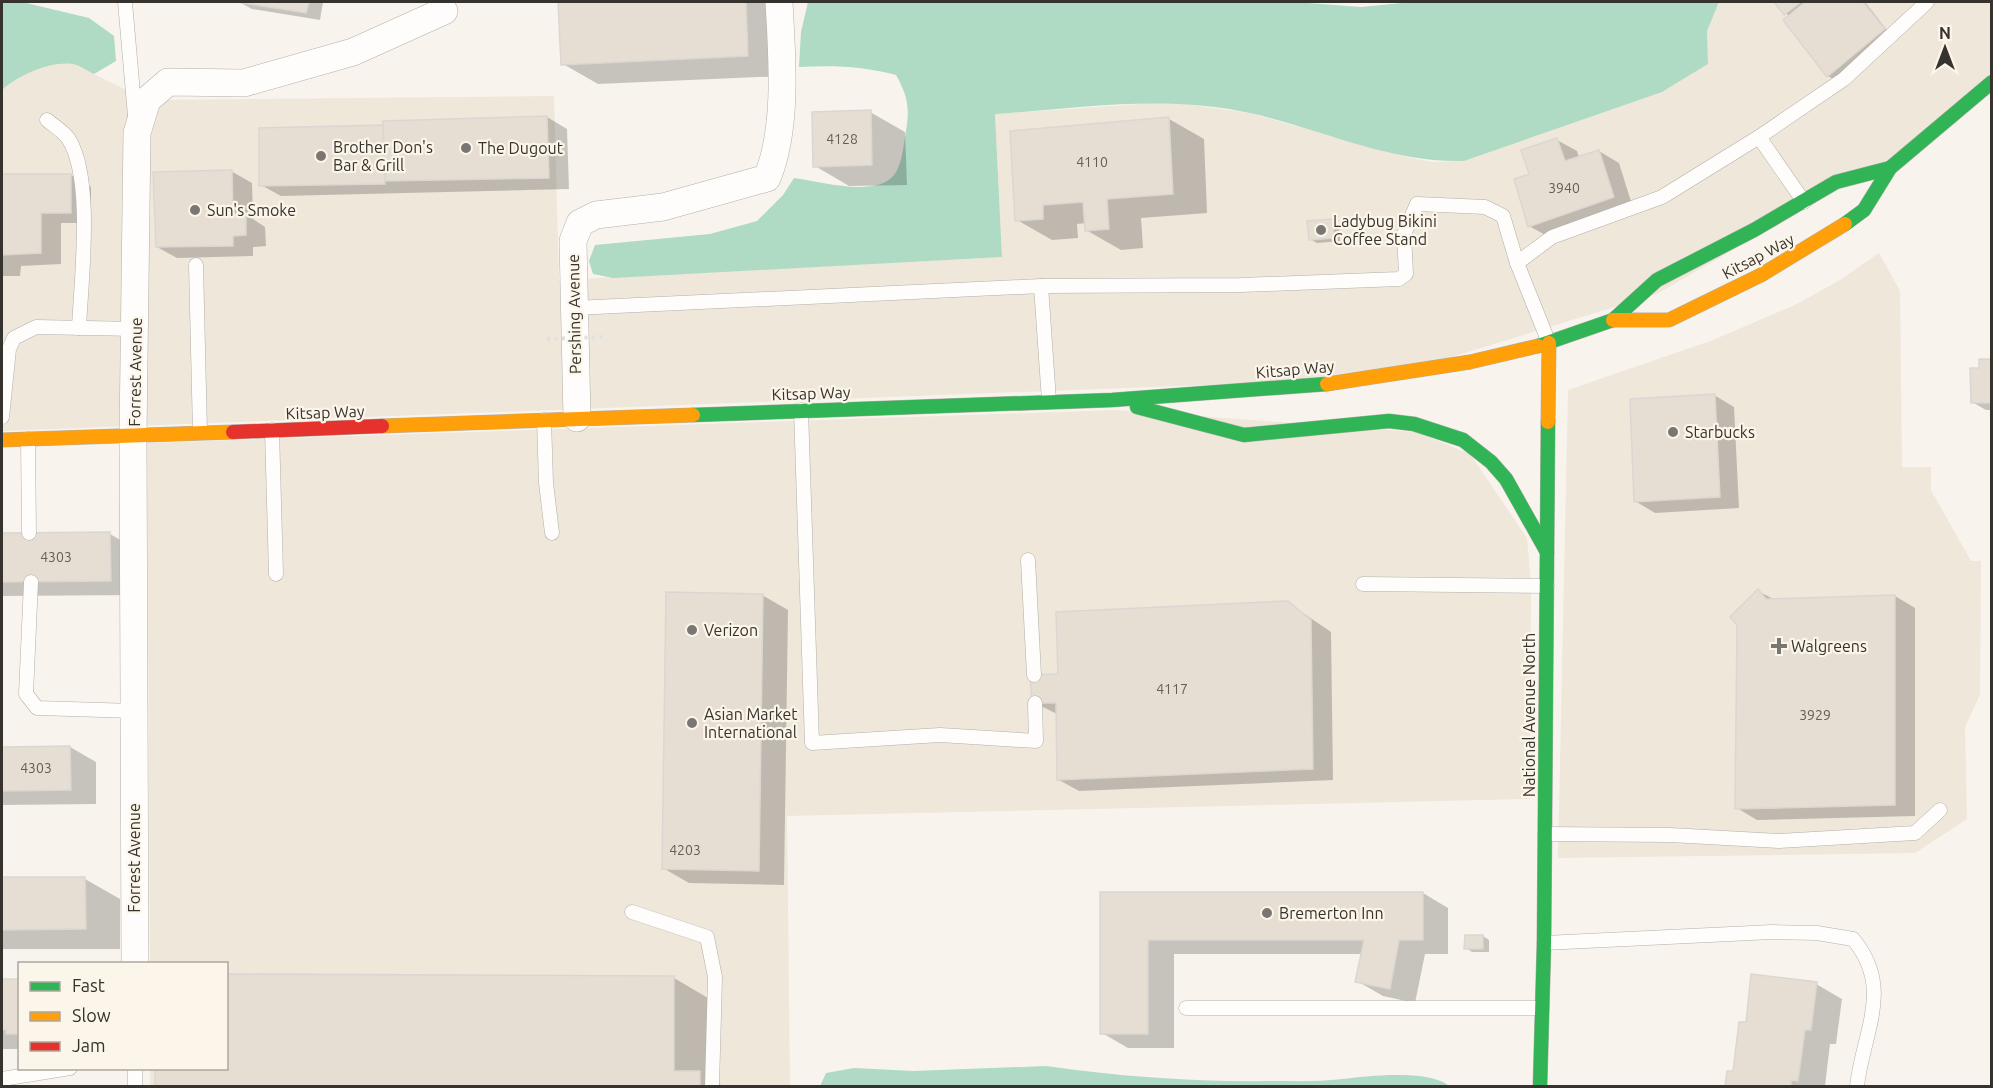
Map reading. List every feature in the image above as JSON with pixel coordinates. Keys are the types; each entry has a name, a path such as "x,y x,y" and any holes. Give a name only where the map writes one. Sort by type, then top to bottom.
{"main road":[{"name":"Kitsap Way","path":"2,440 1112,400 1315,386 1470,362 1549,343 1613,321 1669,321 1761,275 1825,238 1864,210 1890,168 1992,82"},
{"name":"Kitsap Way","path":"1613,321 1657,280 1804,202 1836,182 1890,168"},
{"name":"National Avenue North","path":"1540,1086 1544,943 1549,343"},
{"path":"1112,400 1244,435 1389,421 1414,424 1463,440 1491,462 1506,479 1547,552"}],"street":[{"name":"Pershing Avenue","path":"577,418 573,241 580,223 596,216 663,207 767,178 776,157 780,118 779,2"},
{"name":"Forrest Avenue","path":"135,962 133,435 137,133 147,100 168,82 244,83 353,52 444,11"}],"lane":[{"path":"125,2 137,133"},
{"path":"1517,263 1552,237 1662,197 1759,137 1844,78 1927,2"},
{"path":"47,120 67,137 75,153 83,197 79,328"},
{"path":"1759,137 1804,202"},
{"path":"574,308 1041,286 1241,285 1399,279 1406,274 1404,234 1417,204 1485,207 1503,216 1517,263 1549,343"},
{"path":"196,265 200,432"},
{"path":"1041,286 1049,401"},
{"path":"2,417 9,349 14,338 36,327 136,329"},
{"path":"801,410 812,743 940,735 1036,741 1035,703"},
{"path":"544,420 546,483 552,533"},
{"path":"272,430 276,574"},
{"path":"28,439 30,533"},
{"path":"1028,560 1034,675"},
{"path":"31,582 26,694 37,708 134,711"},
{"path":"1363,584 1546,586"},
{"path":"1545,834 1670,835 1779,841 1915,833 1941,810"},
{"path":"632,912 706,937 715,977 712,1086"},
{"path":"1544,943 1772,932 1817,933 1853,939 1866,955 1876,986 1857,1086"},
{"path":"1186,1008 1542,1008"},
{"path":"2,1079 57,1070"},
{"path":"135,1070 135,1086"}],"path":[{"path":"547,339 603,337"}],"shaded area":[{"path":"1719,2 1991,2 1992,72 1888,160 1657,294 1442,360 1282,382 2,431 2,29 147,100 554,96 559,280 1002,257 995,114 1170,102 1250,113 1406,157 1432,162 1464,161 1662,92 1708,64 1707,31"},
{"path":"1879,253 1900,291 1902,467 1931,467 1931,490 1971,561 1981,561 1980,695 1965,727 1967,819 1915,853 1558,858 1568,390 1713,340 1799,303 1840,280"},
{"path":"1115,410 1416,432 1470,454 1527,538 1531,585 1530,799 787,816 790,1086 150,1086 150,1070 228,1070 228,962 150,962 147,443"}],"green space":[{"path":"2,2 22,2 89,18 114,36 116,61 94,74 72,64 44,67 25,75 2,90"},
{"path":"808,2 1294,2 1361,7 1413,2 1719,2 1707,31 1708,64 1662,92 1464,161 1409,157 1277,120 1219,107 1155,103 1123,104 995,114 1002,257 613,278 593,274 589,261 595,245 710,234 757,221 783,195 794,178 857,187 881,184 894,175 901,160 908,119 906,98 900,83 896,75 860,68 799,67 801,32"},
{"path":"1046,1066 1131,1076 1217,1081 1316,1081 1398,1075 1428,1077 1449,1086 820,1086 826,1073 854,1068 913,1071"}],"building":[{"path":"237,2 309,2 306,13"},
{"path":"558,2 746,2 748,56 561,65"},
{"path":"1774,2 1801,2 1784,15"},
{"path":"1805,2 1863,2 1885,29 1827,77 1783,20"},
{"path":"871,110 872,165 813,167 812,112"},
{"path":"547,116 549,178 385,181 383,121"},
{"path":"1169,117 1173,194 1107,199 1109,229 1085,231 1083,202 1043,205 1043,219 1015,221 1010,131"},
{"path":"383,125 385,184 259,186 259,128"},
{"path":"1557,138 1565,161 1599,150 1614,197 1528,227 1514,179 1529,174 1521,150"},
{"path":"232,170 233,214 246,214 246,235 233,236 233,246 156,247 153,172"},
{"path":"2,174 71,174 71,213 41,213 41,253 2,255"},
{"path":"1333,219 1334,238 1309,240 1307,221"},
{"path":"1979,359 1992,359 1992,403 1971,403 1970,368 1979,368"},
{"path":"1715,394 1720,497 1634,502 1630,399"},
{"path":"110,532 111,581 2,582 2,533"},
{"path":"1758,589 1766,599 1895,595 1895,805 1735,809 1737,625 1730,617"},
{"path":"666,592 763,594 759,871 662,869"},
{"path":"1288,601 1311,620 1313,769 1057,780 1056,703 1032,703 1030,675 1058,674 1056,612"},
{"path":"70,746 71,790 2,791 2,747"},
{"path":"2,877 85,877 86,929 2,930"},
{"path":"1100,892 1423,892 1423,940 1399,940 1390,989 1355,982 1364,940 1148,940 1148,1034 1100,1034"},
{"path":"1465,935 1483,935 1483,949 1464,949"},
{"path":"228,974 674,976 674,1071 700,1071 700,1086 155,1086 155,1070 228,1070"},
{"path":"1751,974 1817,982 1811,1030 1805,1030 1798,1081 1791,1080 1791,1086 1725,1086 1727,1071 1733,1071 1739,1022 1746,1022"},
{"path":"2,979 18,979 18,1034 6,1034 6,1030 2,1030"}],"traffic: fast":[{"path":"1845,224 1864,210 1890,168 1992,82"},
{"path":"1538,346 1613,320 1657,280 1754,230 1836,182 1890,168"},
{"path":"693,415 1112,400 1327,384"},
{"path":"1137,407 1244,435 1389,421 1414,424 1463,440 1491,462 1506,479 1547,552"},
{"path":"1540,1086 1544,943 1548,422"}],"traffic: slow":[{"path":"1613,320 1669,320 1761,275 1845,224"},
{"path":"1548,422 1549,343"},
{"path":"1327,384 1470,362 1538,346"},
{"path":"382,426 693,415"},
{"path":"2,440 233,432"}],"traffic: jam":[{"path":"233,432 382,426"}],"place":[{"name":"The Dugout","path":"466,148"},
{"name":"Brother Don's Bar & Grill","path":"321,156"},
{"name":"Sun's Smoke","path":"195,210"},
{"name":"Ladybug Bikini Coffee Stand","path":"1321,230"},
{"name":"Starbucks","path":"1673,432"},
{"name":"Verizon","path":"692,630"},
{"name":"Walgreens","path":"1779,646"},
{"name":"Asian Market International","path":"692,723"},
{"name":"Bremerton Inn","path":"1267,913"}]}
